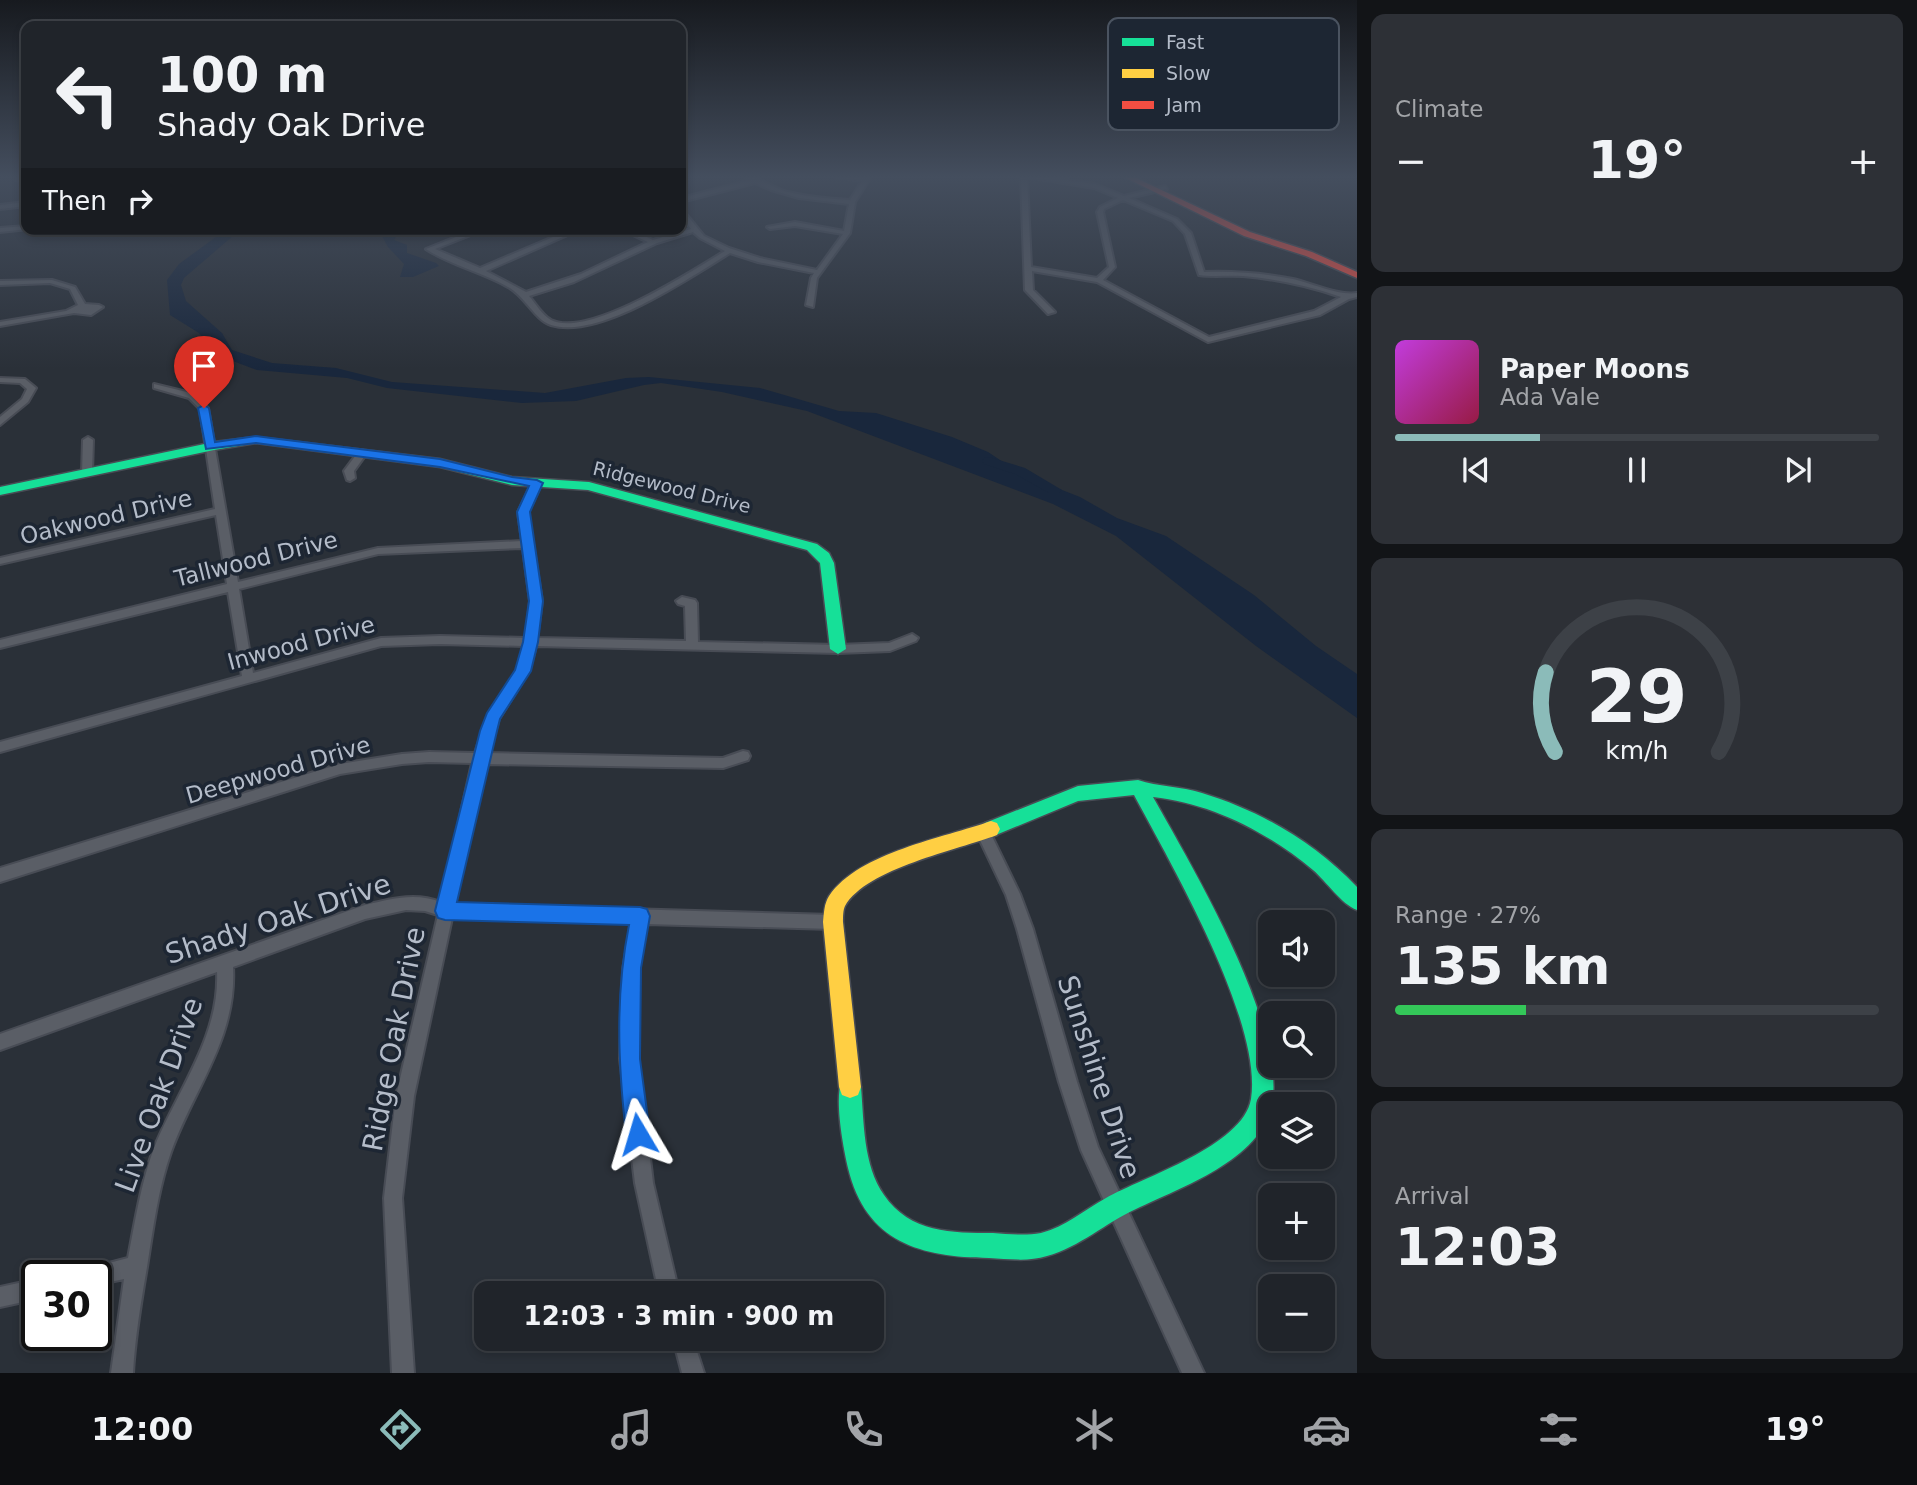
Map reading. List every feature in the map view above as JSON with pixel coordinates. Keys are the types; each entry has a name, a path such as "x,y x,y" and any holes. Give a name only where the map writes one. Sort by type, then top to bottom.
{"street":[{"path":"450,241 429,249 516,289 550,323 564,326 586,325 669,288 730,250"},
{"path":"479,271 550,241"},
{"path":"524,296 618,260 650,241"},
{"path":"711,241 730,250 818,272"},
{"path":"810,305 812,283 841,241"},
{"path":"1027,241 1030,290 1051,313"},
{"path":"1099,280 1112,267 1106,241"},
{"path":"1189,241 1201,274 1263,274 1291,278 1346,297"},
{"path":"1283,241 1357,273"},
{"path":"1028,268 1099,280 1208,340 1317,313 1346,297 1357,295"},
{"path":"0,283 58,282 73,288 82,306"},
{"path":"0,324 74,312 91,313 99,307 82,306 74,312"},
{"path":"0,380 22,381 32,388 25,400 0,422"},
{"path":"157,386 192,396 204,408 248,678"},
{"path":"87,473 88,440"},
{"name":"Ridgewood Drive","path":"0,491 210,447 256,440 440,463 512,481 567,484 606,490 812,547 824,556 827,563 838,649"},
{"path":"350,478 349,471 362,453"},
{"name":"Ridge Oak Drive","path":"403,1373 393,1198 409,1072 480,758 493,718 523,671 531,642 536,601 523,512 537,483"},
{"name":"Oakwood Drive","path":"0,561 220,511"},
{"name":"Tallwood Drive","path":"0,644 395,548 475,548 527,544"},
{"path":"681,601 691,603 692,646"},
{"name":"Inwood Drive","path":"0,747 381,642 440,640 838,649 890,648 912,638"},
{"name":"Deepwood Drive","path":"0,875 340,769 402,759 723,762 743,756"},
{"path":"1139,787 1205,914 1241,998 1264,1077 1262,1101 1254,1119 1240,1135 1205,1163 1114,1207 1061,1239 1041,1246 1020,1248 929,1242 905,1234 887,1218 867,1189 860,1168 833,922 835,903 860,880 880,869 983,832 1076,794 1139,787 1157,788 1194,799 1287,839 1325,865 1357,901"},
{"name":"Sunshine Drive","path":"983,832 1013,894 1090,1150 1114,1207 1193,1373"},
{"name":"Shady Oak Drive","path":"0,1042 377,909 402,904 429,903 445,911 833,922"},
{"path":"640,916 631,968 629,1059 644,1183 666,1281"},
{"name":"Live Oak Drive","path":"122,1373 124,1334 145,1212 162,1150 205,1059 223,1006 228,982 225,962"},
{"path":"112,1272 136,1266"},
{"path":"0,1297 21,1292"},
{"path":"687,1351 693,1373"}],"water":[{"path":"210,241 227,241 184,278 181,285 186,301 222,333 232,350 272,363 336,368 392,382 545,393 626,378 649,377 760,388 839,411 876,413 952,437 988,452 1021,474 1080,497 1117,518 1166,536 1254,595 1316,646 1357,674 1357,718 1256,646 1116,536 1053,504 807,411 722,392 661,383 576,401 522,403 387,388 347,378 257,370 217,355 199,333 170,315 167,280 179,264"},
{"path":"385,241 397,241 407,245 407,253 439,266 413,277 400,277 404,264"}],"waterway":[{"path":"989,461 1020,471 1054,490"}],"traffic: fast":[{"path":"0,491 214,446 256,440 440,463 512,481 589,486 812,547 824,556 827,563 838,649"},
{"path":"991,829 1052,802 1091,790 1126,787 1162,791 1237,813 1272,831 1305,852 1333,875 1357,901"},
{"path":"850,1087 857,1156 861,1173 875,1204 897,1227 910,1234 951,1244 1033,1247 1049,1243 1069,1235 1117,1205 1202,1164 1224,1151 1242,1135 1255,1118 1262,1099 1261,1066 1253,1028 1218,940 1138,787"}],"traffic: slow":[{"path":"850,1087 833,922 836,903 851,886 887,864 991,829"}],"traffic: jam":[{"path":"1269,241 1309,254 1357,275"}],"route":[{"path":"204,408 210,447 240,441 271,441 440,463 512,481 537,483 523,512 536,601 531,642 523,671 493,718 488,731 445,911 640,916 631,968 629,1059 638,1134"}]}
